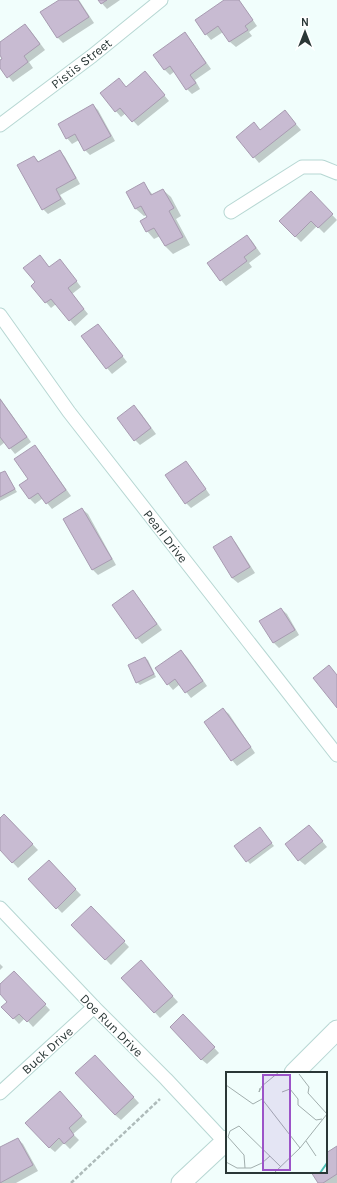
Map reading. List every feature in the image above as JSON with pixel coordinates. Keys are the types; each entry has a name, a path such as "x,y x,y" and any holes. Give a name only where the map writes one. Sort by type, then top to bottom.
{"main road":[{"path":"295,1072 337,1030"},
{"path":"181,1183 226,1141"}],"street":[{"name":"Pistis Street","path":"0,125 92,56 161,0"},
{"path":"231,212 302,167 322,167 337,173"},
{"name":"Pearl Drive","path":"0,315 74,418 337,755"},
{"name":"Doe Run Drive","path":"0,908 94,1007 226,1141"},
{"name":"Buck Drive","path":"0,1093 94,1007"}],"path":[{"path":"71,1183 160,1099"}],"building":[{"path":"59,0 78,0 89,17 57,38 40,12"},
{"path":"98,0 107,0 101,4"},
{"path":"224,0 239,0 253,20 245,26 248,30 229,42 218,26 205,35 195,20"},
{"path":"25,24 40,44 24,56 28,62 7,78 0,68 0,60 2,59 0,55 0,42"},
{"path":"185,32 206,63 190,75 196,83 186,90 170,66 164,70 153,55"},
{"path":"145,71 165,95 132,122 120,108 115,112 100,93 119,78 126,87"},
{"path":"93,104 111,136 84,151 75,134 66,139 58,124"},
{"path":"285,110 296,124 253,158 236,137 254,122 260,130"},
{"path":"60,150 76,178 56,189 61,199 42,210 17,165 34,156 38,162"},
{"path":"144,182 151,195 163,189 174,208 169,211 183,237 165,246 154,228 146,232 140,221 147,217 141,206 135,209 126,192"},
{"path":"311,191 333,214 318,228 311,221 295,237 279,221"},
{"path":"247,235 256,248 244,257 247,261 220,281 207,263"},
{"path":"40,255 49,267 60,259 77,281 68,288 84,309 69,321 51,299 45,303 31,286 35,282 23,268"},
{"path":"98,324 123,356 106,369 81,336"},
{"path":"0,399 27,437 9,449 0,437"},
{"path":"134,405 151,428 134,441 117,418"},
{"path":"35,445 66,490 46,504 38,493 29,499 19,485 28,479 14,459"},
{"path":"186,461 206,489 185,504 165,475"},
{"path":"5,471 15,489 0,497 0,473"},
{"path":"82,508 112,559 92,570 63,519"},
{"path":"231,536 250,567 232,578 213,547"},
{"path":"133,590 157,624 136,639 112,605"},
{"path":"281,608 295,630 273,643 259,621"},
{"path":"181,650 203,681 185,693 175,679 167,685 155,668"},
{"path":"145,657 154,674 136,683 128,665"},
{"path":"329,665 337,675 337,708 313,678"},
{"path":"223,708 251,747 231,761 204,722"},
{"path":"4,814 33,844 12,863 0,850 0,818"},
{"path":"309,825 323,841 298,861 285,844"},
{"path":"260,827 272,843 246,862 234,846"},
{"path":"49,860 76,889 56,909 28,879"},
{"path":"91,906 125,941 105,960 71,925"},
{"path":"141,960 173,996 154,1013 121,978"},
{"path":"14,971 46,1004 27,1022 19,1014 13,1019 1,1007 7,1002 0,994 0,984"},
{"path":"183,1014 215,1047 201,1060 170,1027"},
{"path":"95,1055 134,1097 115,1115 75,1073"},
{"path":"60,1091 82,1116 69,1128 74,1135 64,1144 59,1138 49,1148 25,1123"},
{"path":"18,1138 33,1165 0,1183 0,1147"},
{"path":"337,1146 337,1174 323,1183 318,1183 312,1173 327,1173 327,1152"}]}
